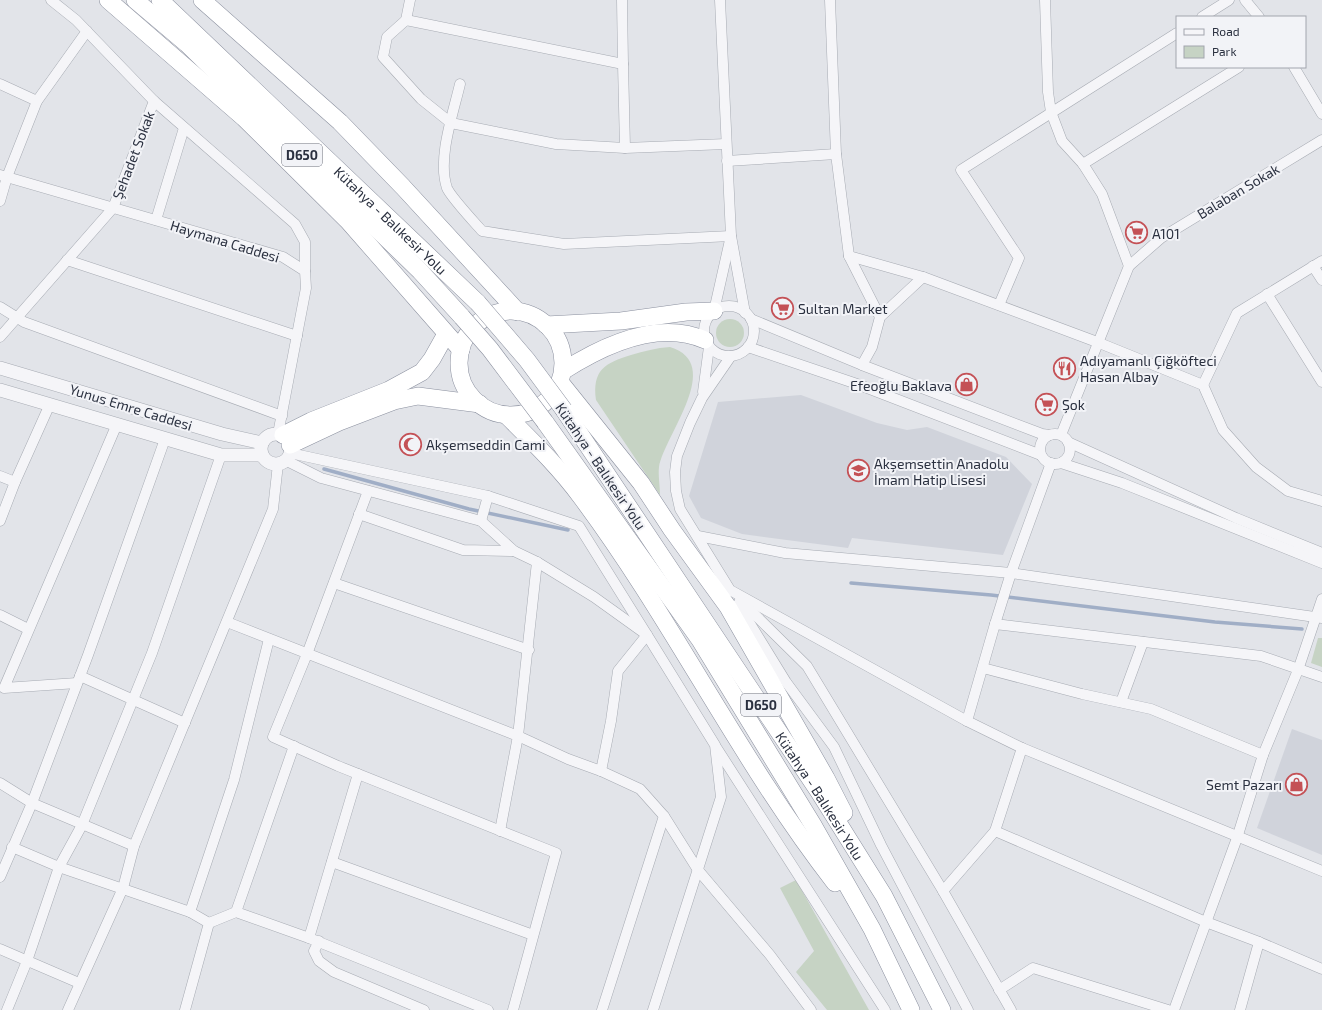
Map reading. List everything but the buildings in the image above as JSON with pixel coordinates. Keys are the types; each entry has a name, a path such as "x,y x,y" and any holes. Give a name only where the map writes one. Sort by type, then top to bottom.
{"highway":[{"path":"108,0 244,118 348,221 461,350"},
{"name":"Kütahya - Balıkesir Yolu","path":"135,0 187,44 420,271 490,349 545,422 700,640 813,825 872,929 911,1010"},
{"name":"Kütahya - Balıkesir Yolu","path":"160,0 478,303 527,360 564,410 819,792 884,896 942,1010"},
{"path":"202,0 340,122 403,187 518,312"},
{"path":"546,325 621,321 686,312 714,310"},
{"path":"503,312 518,312 533,316 546,325 555,334 563,358 561,377 553,394 544,403 532,410 519,414 506,415 492,411 480,404 469,393 462,380 459,365 461,350 467,336 477,324 489,316 503,312"},
{"path":"561,377 583,358 600,350 649,334 673,332 707,343"},
{"path":"284,449 311,421 389,390 422,372 432,359 446,334"},
{"path":"561,377 640,482 672,530 728,607 826,778 884,896"},
{"path":"284,449 339,422 394,401 418,396 480,404"},
{"path":"506,415 544,452 581,496 627,563 782,808 814,855 872,929"}],"street":[{"path":"51,0 76,20 154,101 295,224 305,242 306,288 282,416 284,449 273,509 134,846 123,888 68,1010"},
{"path":"410,0 406,20 387,37 383,57 421,99 451,123 556,144 625,148 726,144"},
{"path":"622,0 625,148"},
{"path":"707,343 716,352 731,356 748,347 753,333 731,236 720,0"},
{"path":"830,0 836,154 849,256 865,285 880,318"},
{"path":"1045,0 1048,92 1051,112 1062,141 1083,164 1102,194 1129,266"},
{"path":"1204,16 1229,0"},
{"path":"1245,0 1258,16"},
{"path":"406,20 623,64"},
{"path":"0,202 4,176 37,101 87,31"},
{"path":"999,305 1019,258 961,170 1176,34"},
{"path":"1083,164 1237,68"},
{"path":"1295,68 1322,114"},
{"path":"0,84 37,101"},
{"path":"460,84 451,123 445,141 447,188 482,232 564,244 731,236"},
{"name":"Şehadet Sokak","path":"113,208 154,101"},
{"path":"156,220 184,128"},
{"name":"Balaban Sokak","path":"1060,437 1097,342 1129,266 1161,238 1322,140"},
{"path":"727,161 836,154"},
{"name":"Haymana Caddesi","path":"4,176 283,257 305,271"},
{"path":"0,337 113,208"},
{"path":"702,398 707,343 705,324 714,310 731,236"},
{"path":"849,256 923,277 1097,342 1203,385 1223,430 1256,467 1288,491 1322,501"},
{"path":"67,260 297,336"},
{"path":"1203,385 1237,313 1317,263 1322,280"},
{"path":"862,365 872,347 880,318 923,277"},
{"path":"1267,294 1322,382"},
{"path":"714,310 730,306 738,308 748,316 862,365 1042,434 1060,437 1236,518 1322,553"},
{"path":"0,307 24,322 282,416"},
{"path":"748,347 857,384 1041,455 1044,459 1122,483 1322,563"},
{"path":"731,356 702,398 683,438 677,456 675,472 676,491 680,509 698,536 786,682 834,747 881,845 968,1010"},
{"name":"Yunus Emre Caddesi","path":"0,368 222,434 262,449"},
{"path":"0,390 221,455 262,449"},
{"path":"0,521 14,482 50,404"},
{"path":"1,690 117,424"},
{"path":"647,635 594,597 538,562 514,551 482,521 321,478 284,449 266,437 262,449 266,460 284,449 488,496 579,526 647,635 715,745 885,1010"},
{"path":"1041,455 1040,446 1042,441 1060,437"},
{"path":"967,721 1011,573 1056,463 1068,457 1070,452 1060,437"},
{"path":"0,877 32,802 79,679 166,439"},
{"path":"7,1010 27,961 60,867 82,825 152,653 221,455"},
{"path":"0,476 14,482"},
{"path":"368,490 307,654 273,737 358,774 556,853 513,1010"},
{"path":"482,521 488,496"},
{"path":"359,514 463,550 514,551"},
{"path":"698,536 785,553 1011,573 1319,617"},
{"path":"500,831 518,736 538,562"},
{"path":"334,583 529,650"},
{"path":"730,590 967,721 1022,748 1152,800 1237,838 1322,871"},
{"path":"730,590 808,666 943,891 1011,1010"},
{"path":"1174,1010 1237,838 1263,755 1319,617 1322,599"},
{"path":"0,615 28,628"},
{"path":"227,622 518,736 640,789 664,816 698,870 770,955 811,1010"},
{"path":"995,624 1261,656 1322,677"},
{"path":"600,771 611,721 618,671 647,635"},
{"path":"190,912 234,780 269,639"},
{"path":"1121,702 1143,642"},
{"path":"983,668 1151,709 1263,755"},
{"path":"1,690 79,679 185,723"},
{"path":"653,1010 721,797 715,745"},
{"path":"236,912 294,746"},
{"path":"943,891 995,831 1022,748"},
{"path":"358,774 332,862 314,940 314,951 319,961 334,972 424,1010"},
{"path":"0,783 32,802 82,825 134,846"},
{"path":"602,1010 664,816"},
{"path":"995,831 1206,922 1259,942 1322,969"},
{"path":"12,847 60,867 190,912 209,923"},
{"path":"332,862 533,935"},
{"path":"209,923 236,912 314,940 488,1010"},
{"path":"185,1010 209,923"},
{"path":"1240,1010 1259,942"},
{"path":"0,949 79,983"},
{"path":"999,990 1033,968 1168,1010"}],"shaded area":[{"name":"Akşemsettin Anadolu İmam Hatip Lisesi","path":"801,395 877,423 907,430 927,427 1006,457 1032,484 1003,555 852,538 848,548 742,534 701,518 689,496 718,402"},
{"name":"Semt Pazarı","path":"1292,729 1322,740 1322,855 1257,828"}],"green space":[{"path":"730,319 736,320 740,323 743,327 743,339 740,343 736,346 730,347 724,346 720,343 717,339 716,333 717,327 720,323 724,320"},
{"path":"670,347 686,356 692,368 692,384 680,419 663,453 659,467 660,495 596,400 595,390 598,375 607,365 614,361 636,354"},
{"path":"1318,638 1322,638 1322,667 1311,663"},
{"path":"796,880 869,1010 827,1010 796,972 814,951 780,888"}],"waterway":[{"path":"324,469 469,509 568,530"},
{"path":"851,583 991,595 1215,622 1302,629"}],"place":[{"name":"A101","path":"1137,233"},
{"name":"Sultan Market","path":"783,308"},
{"name":"Adıyamanlı Çiğköfteci Hasan Albay","path":"1065,368"},
{"name":"Efeoğlu Baklava","path":"967,385"},
{"name":"Şok","path":"1046,404"},
{"name":"Akşemseddin Cami","path":"410,444"},
{"name":"Akşemsettin Anadolu İmam Hatip Lisesi","path":"858,471"},
{"name":"Semt Pazarı","path":"1297,784"}]}
